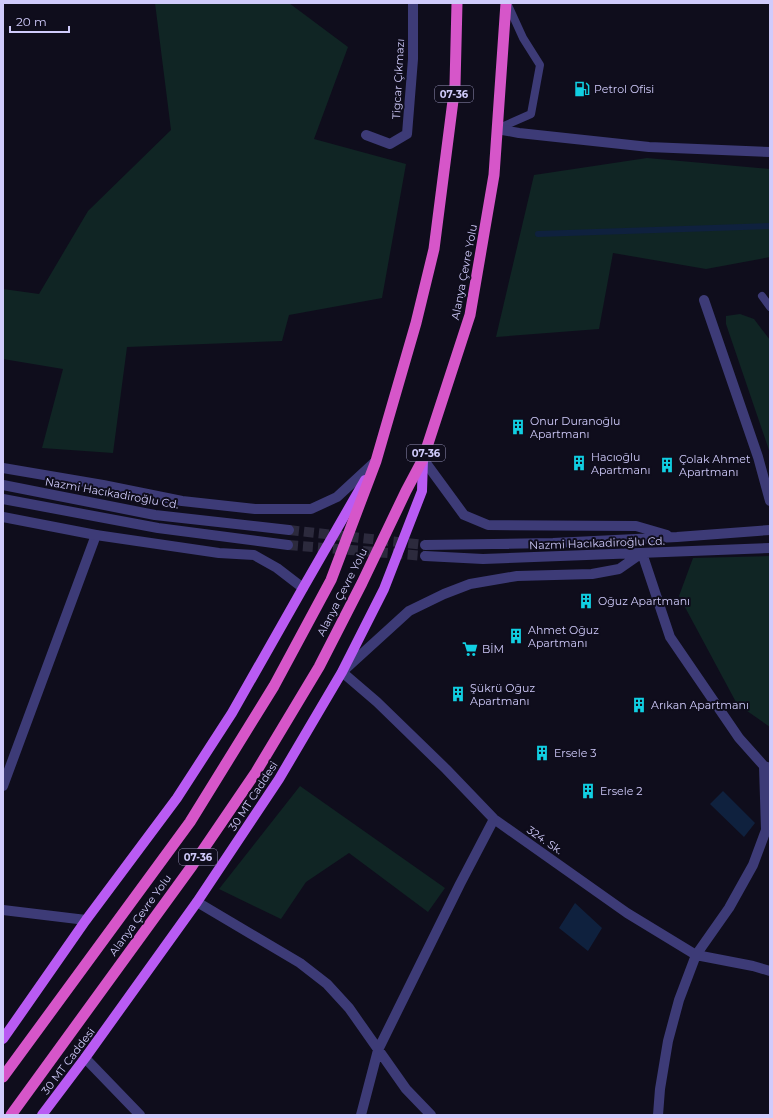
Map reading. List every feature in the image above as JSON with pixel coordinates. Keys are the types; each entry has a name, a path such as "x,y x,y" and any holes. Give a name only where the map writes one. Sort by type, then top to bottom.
{"highway":[{"name":"Alanya Çevre Yolu","path":"3,1077 190,822 274,686 331,580 376,461 416,323 434,249 455,85 457,3"},
{"name":"Alanya Çevre Yolu","path":"11,1115 192,866 256,772 319,667 423,459 470,315 494,175 507,3"}],"main road":[{"name":"30 MT Caddesi","path":"42,1115 85,1058 197,902 279,778 342,672 384,590 422,491 423,459"},
{"path":"3,1039 86,920 182,791 232,713 376,461"}],"street":[{"name":"Tigcar Çıkmazı","path":"366,135 390,144 407,134 413,59 412,3"},
{"path":"497,129 519,133 648,147 770,152"},
{"path":"704,300 758,457 770,501"},
{"name":"Nazmi Hacıkadiroğlu Cd.","path":"423,459 464,515 488,525 636,526 677,537"},
{"path":"3,468 103,485 182,501 255,509 311,509 337,497 376,461"},
{"name":"Nazmi Hacıkadiroğlu Cd.","path":"3,485 155,515 289,530"},
{"path":"3,499 158,528 288,544"},
{"path":"3,517 96,535 219,553 254,555 277,568 303,588"},
{"name":"Nazmi Hacıkadiroğlu Cd.","path":"424,545 553,543 677,537 770,530"},
{"path":"3,786 96,535"},
{"name":"Nazmi Hacıkadiroğlu Cd.","path":"425,556 483,559 770,548"},
{"path":"342,672 409,611 444,594 470,584 517,576 592,574 619,569 642,553 670,637 739,738 767,767 766,830 753,865 729,908 696,955 679,1000 668,1040 660,1089 658,1115"},
{"name":"324. Sk.","path":"342,672 377,702 446,768 494,818 627,913 696,955 753,966 770,971"},
{"path":"361,1115 378,1050 494,818"},
{"path":"197,902 300,962 326,984 349,1008 406,1089 431,1115"},
{"path":"3,910 86,920"},
{"path":"85,1058 140,1115"}],"lane":[{"path":"497,129 531,114 540,65 523,38 507,3"},
{"path":"762,296 770,307"}],"green space":[{"path":"155,3 289,3 348,47 314,139 406,164 382,298 289,315 282,341 127,347 113,453 42,448 63,369 3,359 3,289 39,294 88,211 171,130"},
{"path":"647,158 770,169 770,257 706,269 613,253 599,329 496,337 534,175"},
{"path":"740,314 754,319 770,340 770,453 726,324 726,316"},
{"path":"770,556 770,727 737,704 679,596 693,558"},
{"path":"300,786 445,888 428,912 349,853 306,882 281,919 219,889"}],"water":[{"path":"723,791 755,823 744,837 710,804"},
{"path":"575,903 602,928 588,951 559,928"}],"waterway":[{"path":"538,234 770,226"}],"tunnel":[{"path":"289,530 425,545"},
{"path":"288,545 425,556"}],"place":[{"name":"Petrol Ofisi","path":"582,89"},
{"name":"Onur Duranoğlu Apartmanı","path":"518,427"},
{"name":"Hacıoğlu Apartmanı","path":"579,463"},
{"name":"Çolak Ahmet Apartmanı","path":"667,465"},
{"name":"Oğuz Apartmanı","path":"586,601"},
{"name":"Ahmet Oğuz Apartmanı","path":"516,636"},
{"name":"BİM","path":"470,649"},
{"name":"Şükrü Oğuz Apartmanı","path":"458,694"},
{"name":"Arıkan Apartmanı","path":"639,705"},
{"name":"Ersele 3","path":"542,753"},
{"name":"Ersele 2","path":"588,791"}]}
